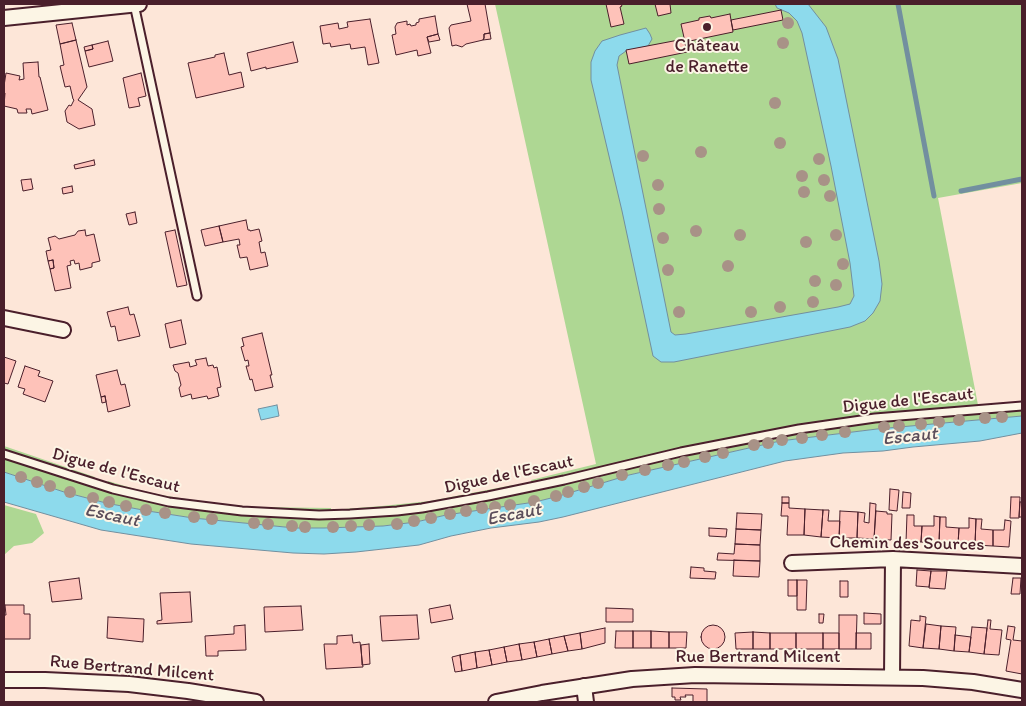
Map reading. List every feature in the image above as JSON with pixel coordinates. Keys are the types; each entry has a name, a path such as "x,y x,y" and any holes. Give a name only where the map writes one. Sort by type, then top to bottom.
{"street":[{"path":"4,18 139,4"},
{"path":"4,318 63,330"},
{"path":"892,677 893,559"},
{"name":"Chemin des Sources","path":"792,562 893,559 1022,566"},
{"name":"Rue Bertrand Milcent","path":"496,702 632,679 694,675 892,677 951,680 1022,690"},
{"name":"Rue Bertrand Milcent","path":"4,680 129,684 188,690 256,702"},
{"path":"584,686 586,702"}],"lane":[{"path":"134,4 197,296"},
{"name":"Digue de l'Escaut","path":"4,454 113,489 168,502 249,511 319,515 350,514 422,508 488,496 681,452 799,429 889,416 1022,406"}],"green space":[{"path":"495,4 1022,4 1022,183 938,198 978,405 853,417 776,429 658,453 532,483 531,480 596,464"},
{"path":"1022,409 1022,416 877,429 780,441 629,475 535,502 383,526 295,528 193,518 106,503 64,492 4,472 4,458 112,492 168,505 256,516 319,519 350,518 397,514 450,506 565,484 636,465 733,444 836,427 875,421"},
{"path":"4,446 95,477 94,480 4,450"},
{"path":"108,481 161,495 218,504 256,507 331,508 331,510 430,501 513,485 513,487 422,505 350,511 319,511 242,508 169,499 107,483"},
{"path":"4,505 36,514 44,533 32,543 14,546 4,555"}],"water":[{"path":"775,4 808,4 826,27 838,59 879,261 882,284 880,301 873,313 865,321 850,327 674,362 661,362 653,356 622,211 591,80 591,62 595,51 602,41 646,28 652,39 648,46 626,51 619,56 617,65 671,332 675,335 686,334 838,307 850,304 854,296 850,263 831,166 802,33 797,21 789,13 777,8"},
{"path":"277,405 279,416 261,420 258,409"},
{"name":"Escaut","path":"1022,416 1022,433 980,441 843,453 785,461 563,517 491,528 419,545 356,552 293,553 191,544 101,530 4,502 4,472 64,492 106,503 193,518 295,528 383,526 535,502 629,475 780,441 877,429"}],"building":[{"path":"467,4 485,4 490,33 484,34 483,40 466,44 462,47 452,46 449,28 451,25 471,21"},
{"path":"606,4 621,4 624,24 611,27"},
{"path":"655,4 670,4 671,13 658,16"},
{"path":"781,10 783,20 733,30 731,20"},
{"name":"Château de Ranette","path":"730,14 733,32 685,42 681,24 699,20 699,18 710,16 711,18"},
{"path":"435,16 438,34 427,37 431,53 418,56 417,50 396,55 392,35 396,34 395,27 397,23 407,21 407,25 410,24 411,26 416,25 419,19"},
{"path":"370,19 379,63 368,65 365,47 351,49 350,44 331,47 330,43 323,44 320,26 338,23 339,29 348,27 347,22"},
{"path":"72,23 76,40 60,44 56,25"},
{"path":"490,33 491,39 483,40 484,34"},
{"path":"438,34 440,40 429,42 427,37"},
{"path":"684,39 687,52 629,64 626,50"},
{"path":"76,40 87,87 78,100 92,109 95,125 79,129 67,122 65,111 74,100 70,86 65,87 60,66 64,65 60,44"},
{"path":"108,41 113,61 89,67 85,51 93,49 92,45"},
{"path":"293,42 298,62 251,71 247,53"},
{"path":"92,45 93,49 85,51 84,47"},
{"path":"224,53 229,75 241,72 244,87 196,98 188,63"},
{"path":"38,62 39,77 48,110 32,114 31,109 26,109 27,113 18,113 17,109 4,106 6,73 20,76 19,80 24,79 23,63"},
{"path":"141,73 146,96 138,98 140,106 129,108 123,78"},
{"path":"94,160 95,165 75,169 74,165"},
{"path":"31,179 33,189 23,191 21,180"},
{"path":"72,186 73,192 63,194 62,188"},
{"path":"135,212 137,223 129,225 126,214"},
{"path":"246,220 248,230 259,229 262,241 259,242 261,253 265,252 268,266 250,270 247,257 240,258 237,245 240,245 239,239 223,242 219,226"},
{"path":"219,226 223,242 205,246 201,230"},
{"path":"85,230 86,236 94,234 100,261 92,263 92,267 80,270 79,263 75,264 74,260 70,261 71,265 67,266 71,288 55,291 50,269 54,268 53,260 48,261 46,251 51,250 48,238 55,236 59,239"},
{"path":"175,230 187,285 177,287 165,232"},
{"path":"53,260 54,268 50,269 48,261"},
{"path":"128,307 130,315 134,314 140,336 118,341 115,326 111,327 107,312"},
{"path":"181,320 186,344 170,348 165,324"},
{"path":"262,333 273,387 255,391 246,366 249,366 248,360 245,361 241,347 244,346 242,338"},
{"path":"4,357 16,361 8,384 4,383"},
{"path":"206,358 208,366 213,365 214,368 217,367 221,387 217,388 219,396 208,399 207,396 192,399 191,394 181,397 178,373 173,365 189,362 190,367 197,365 195,360"},
{"path":"25,366 40,371 38,376 53,381 45,402 23,394 25,389 18,387"},
{"path":"117,370 121,385 125,384 130,406 108,412 105,396 101,397 96,375"},
{"path":"105,396 106,402 102,403 101,397"},
{"path":"890,489 899,490 897,511 889,510"},
{"path":"903,492 911,493 910,508 902,508"},
{"path":"782,497 789,497 789,503 782,503"},
{"path":"1011,497 1020,497 1019,518 1010,518"},
{"path":"1020,502 1022,502 1022,517 1019,517"},
{"path":"782,503 789,503 789,508 805,509 804,535 787,535 788,516 781,516"},
{"path":"870,503 876,504 874,539 857,538 858,512 865,513 864,522 869,523"},
{"path":"805,509 823,510 821,537 804,535"},
{"path":"823,510 829,510 828,521 840,521 839,538 821,537"},
{"path":"840,511 858,512 857,538 839,538"},
{"path":"876,511 892,514 891,540 874,539"},
{"path":"737,513 762,514 761,530 736,529"},
{"path":"907,515 914,515 914,526 922,526 921,542 906,542"},
{"path":"934,516 940,517 939,543 921,542 922,526 934,526"},
{"path":"940,517 946,517 946,527 959,528 958,544 939,543"},
{"path":"969,518 976,519 975,545 958,544 959,528 969,528"},
{"path":"976,519 982,519 981,529 993,530 993,546 975,545"},
{"path":"1005,520 1011,521 1009,547 993,546 993,530 1004,530"},
{"path":"709,528 727,529 726,537 709,536"},
{"path":"736,529 761,530 760,545 735,544"},
{"path":"735,544 760,545 760,561 717,560 718,553 734,554"},
{"path":"734,560 760,561 759,577 733,576"},
{"path":"691,567 704,568 704,571 716,572 715,579 690,578"},
{"path":"917,570 931,571 929,587 916,586"},
{"path":"931,571 947,571 945,589 929,588"},
{"path":"79,578 82,599 52,602 49,582"},
{"path":"1013,578 1021,578 1020,594 1011,594"},
{"path":"788,580 797,580 797,596 788,596"},
{"path":"797,580 807,580 806,610 797,610"},
{"path":"840,581 848,581 848,597 840,597"},
{"path":"190,592 192,622 157,624 157,621 162,620 160,593"},
{"path":"5,605 24,605 24,614 30,614 30,639 4,639"},
{"path":"450,605 453,619 431,623 429,609"},
{"path":"301,606 303,630 265,632 264,607"},
{"path":"606,608 633,609 633,622 606,622"},
{"path":"864,613 881,614 881,624 864,624"},
{"path":"819,614 824,614 823,623 819,623"},
{"path":"417,615 419,639 382,641 380,616"},
{"path":"839,615 857,615 856,649 839,649"},
{"path":"920,616 926,617 923,648 909,646 911,620 920,621"},
{"path":"108,617 144,619 143,642 107,638"},
{"path":"988,620 991,620 990,629 1002,630 999,655 984,654"},
{"path":"926,624 941,626 939,649 923,648"},
{"path":"245,625 246,650 218,651 218,656 206,656 205,636 234,634 234,626"},
{"path":"713,625 718,626 724,632 724,642 718,648 713,649 708,648 702,642 701,637 702,632 708,626"},
{"path":"941,626 956,627 954,651 939,649"},
{"path":"1008,626 1015,627 1013,640 1022,641 1022,674 1006,671 1011,640 1006,639"},
{"path":"972,627 987,628 984,654 969,652"},
{"path":"605,628 605,643 582,649 580,633"},
{"path":"616,631 633,631 633,648 615,648"},
{"path":"633,631 651,631 651,648 633,648"},
{"path":"651,631 669,632 669,648 651,648"},
{"path":"669,632 687,632 686,648 669,648"},
{"path":"753,632 770,633 770,649 753,649"},
{"path":"753,632 753,649 736,649 735,633"},
{"path":"580,633 582,649 568,651 564,636"},
{"path":"770,633 796,633 796,649 770,649"},
{"path":"796,633 823,633 823,649 796,649"},
{"path":"823,633 839,633 839,649 823,649"},
{"path":"856,633 871,633 871,649 856,649"},
{"path":"352,635 353,643 360,642 363,667 326,669 324,644 337,644 337,636"},
{"path":"955,635 971,637 969,652 954,651"},
{"path":"564,636 568,651 552,654 549,639"},
{"path":"549,639 552,654 537,657 534,642"},
{"path":"534,642 537,657 522,660 519,644"},
{"path":"369,644 370,664 362,665 361,645"},
{"path":"519,644 522,660 507,662 504,647"},
{"path":"504,647 507,662 492,665 489,650"},
{"path":"489,650 492,665 477,668 475,652"},
{"path":"475,652 477,668 462,671 460,655"},
{"path":"460,655 462,671 455,672 452,657"},
{"path":"672,688 707,689 707,702 693,702 693,695 685,695 686,697 680,697 681,700 675,700 675,697 672,697"}],"waterway":[{"path":"898,4 934,196"},
{"path":"961,191 1022,179"}],"place":[{"name":"Château de Ranette","path":"707,27"}]}
